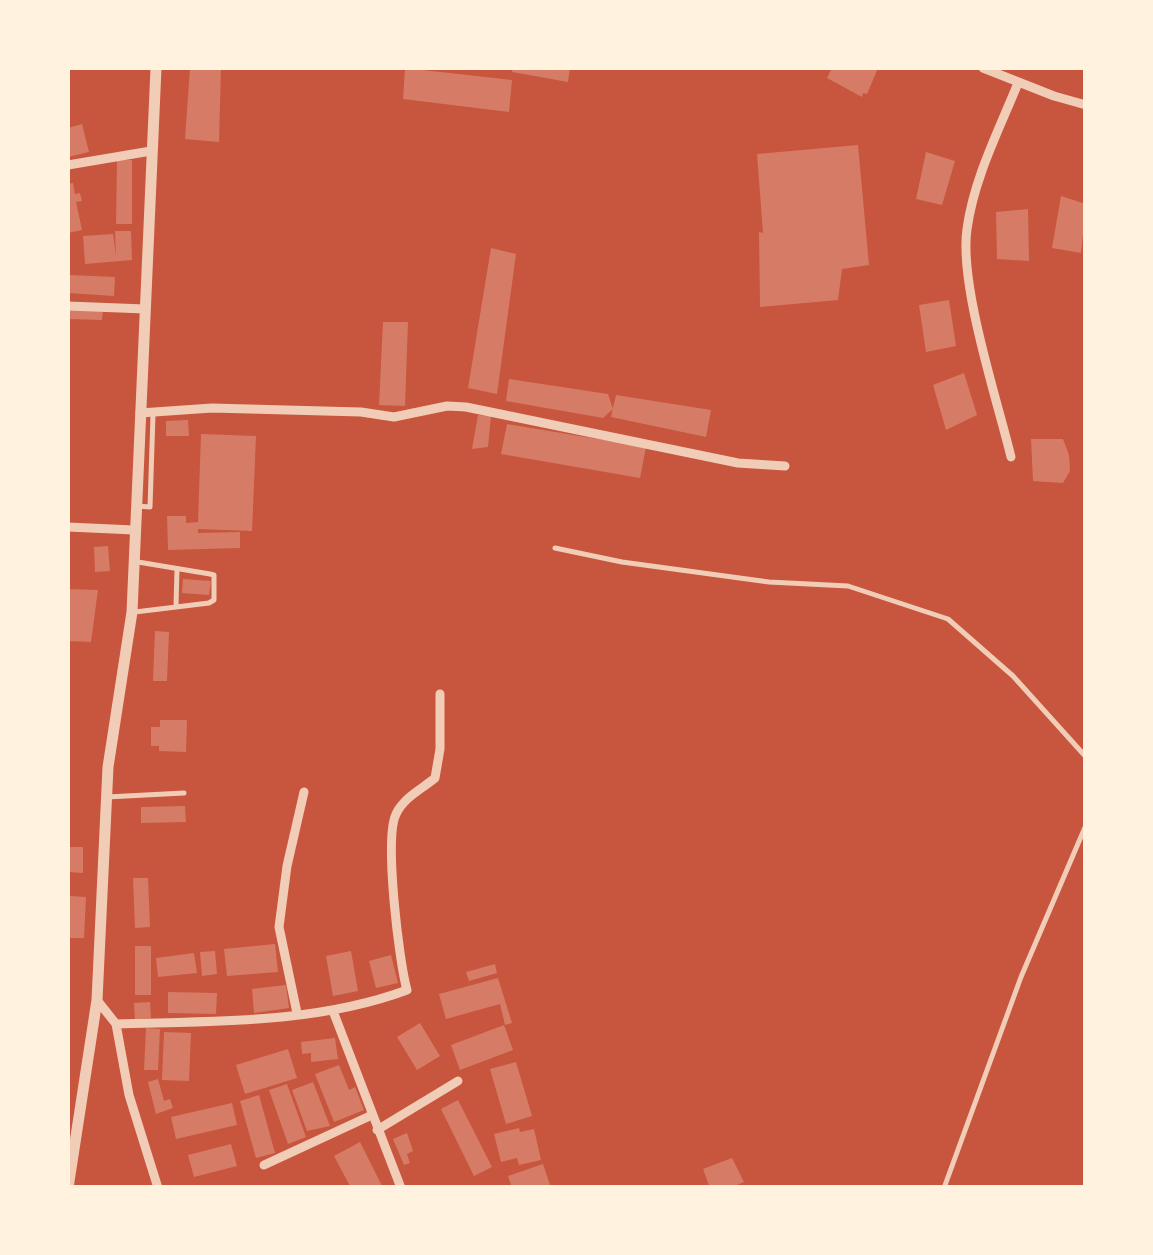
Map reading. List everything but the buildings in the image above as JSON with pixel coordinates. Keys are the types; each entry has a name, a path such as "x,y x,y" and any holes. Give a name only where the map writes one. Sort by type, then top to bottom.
{"street":[{"path":"68,1188 98,1000 108,768 132,612 134,506 147,414 145,309 156,68"},
{"path":"983,68 1086,105"},
{"path":"1011,457 970,283 966,232 980,179 1018,82"},
{"path":"68,165 151,152"},
{"path":"68,306 145,309"},
{"path":"147,414 212,408 361,412 394,417 447,406 466,407 738,463 786,466"},
{"path":"68,527 134,530"},
{"path":"116,1024 333,1011 407,990 401,969 390,848 394,818 404,801 436,778 440,694"},
{"path":"297,1013 279,927 304,792"},
{"path":"98,1000 116,1024 128,1094 158,1188"},
{"path":"333,1011 401,1188"},
{"path":"377,1130 458,1081"},
{"path":"264,1166 372,1115"}],"lane":[{"path":"555,548 622,562 770,582 848,586 948,619 1013,676 1086,757"},
{"path":"132,612 212,602 216,583 214,575 135,562"},
{"path":"176,607 177,569"},
{"path":"107,797 184,792"},
{"path":"944,1188 1022,977 1086,825"}]}
